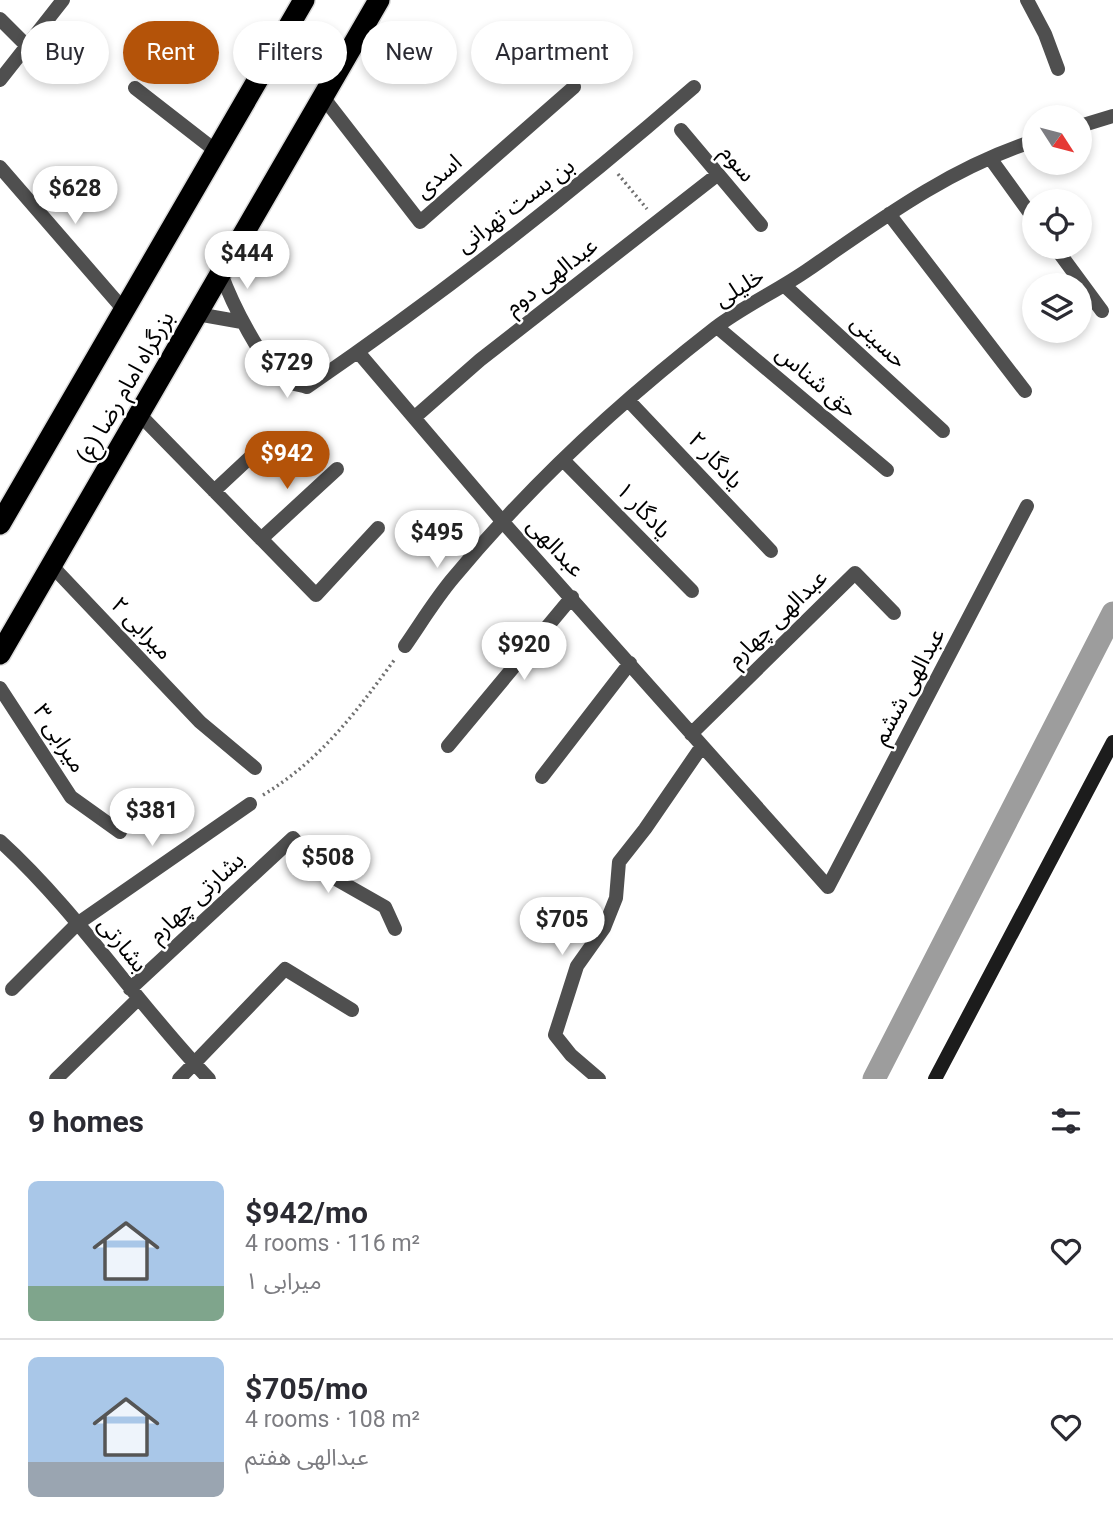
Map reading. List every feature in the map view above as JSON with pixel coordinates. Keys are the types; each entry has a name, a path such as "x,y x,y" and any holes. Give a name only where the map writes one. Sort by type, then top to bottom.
{"highway":[{"name":"بزرگراه امام رضا (ع)","path":"0,524 303,0"},
{"name":"بزرگراه امام رضا (ع)","path":"0,654 379,0"}],"main road":[{"path":"935,1079 1113,742"}],"street":[{"path":"47,21 63,0"},
{"path":"1027,0 1045,34 1058,69"},
{"path":"0,19 21,40"},
{"path":"0,80 21,54"},
{"name":"اسدی","path":"323,97 420,222 574,87"},
{"name":"بن بست تهرانی","path":"358,352 608,162 694,87"},
{"path":"135,88 216,151"},
{"path":"1092,122 1113,116"},
{"name":"سوم","path":"681,130 761,225"},
{"name":"خلیلی","path":"405,646 452,579 502,521 628,400 717,327 785,286 934,184 1022,146"},
{"path":"990,158 1022,202"},
{"path":"0,167 124,310"},
{"name":"عبدالهی دوم","path":"415,417 480,360 717,175"},
{"path":"889,214 1025,391"},
{"path":"1064,259 1102,311"},
{"path":"221,274 242,322 286,381 307,387 358,352"},
{"name":"حسینی","path":"785,286 943,431"},
{"path":"197,314 242,322"},
{"name":"حق شناس","path":"717,327 887,470"},
{"name":"عبدالهی","path":"358,352 502,521 828,887"},
{"name":"یادگار ۲","path":"628,400 771,551"},
{"path":"139,414 316,596 378,528"},
{"path":"214,491 260,449"},
{"name":"یادگار ۱","path":"564,461 692,591"},
{"path":"261,539 337,469"},
{"name":"عبدالهی ششم","path":"828,887 1027,506"},
{"name":"میرابی ۲","path":"51,566 200,722 255,768"},
{"name":"عبدالهی چهارم","path":"691,734 855,573 894,613"},
{"path":"448,746 572,597"},
{"path":"542,777 630,663"},
{"name":"میرابی ۳","path":"0,688 71,797 120,832"},
{"path":"599,1079 571,1055 555,1035 577,966 604,928 616,898 619,862 702,746"},
{"path":"12,989 77,924 250,804"},
{"name":"بشارتی چهارم","path":"56,1079 134,994 293,838 320,870 384,907 395,929"},
{"name":"بشارتی","path":"0,841 38,876 134,994 209,1079"},
{"path":"179,1079 285,968 352,1010"}],"path":[{"path":"608,162 658,222"},
{"path":"250,804 290,779 344,728 405,646"}],"waterway":[{"path":"874,1079 1113,613"}]}
